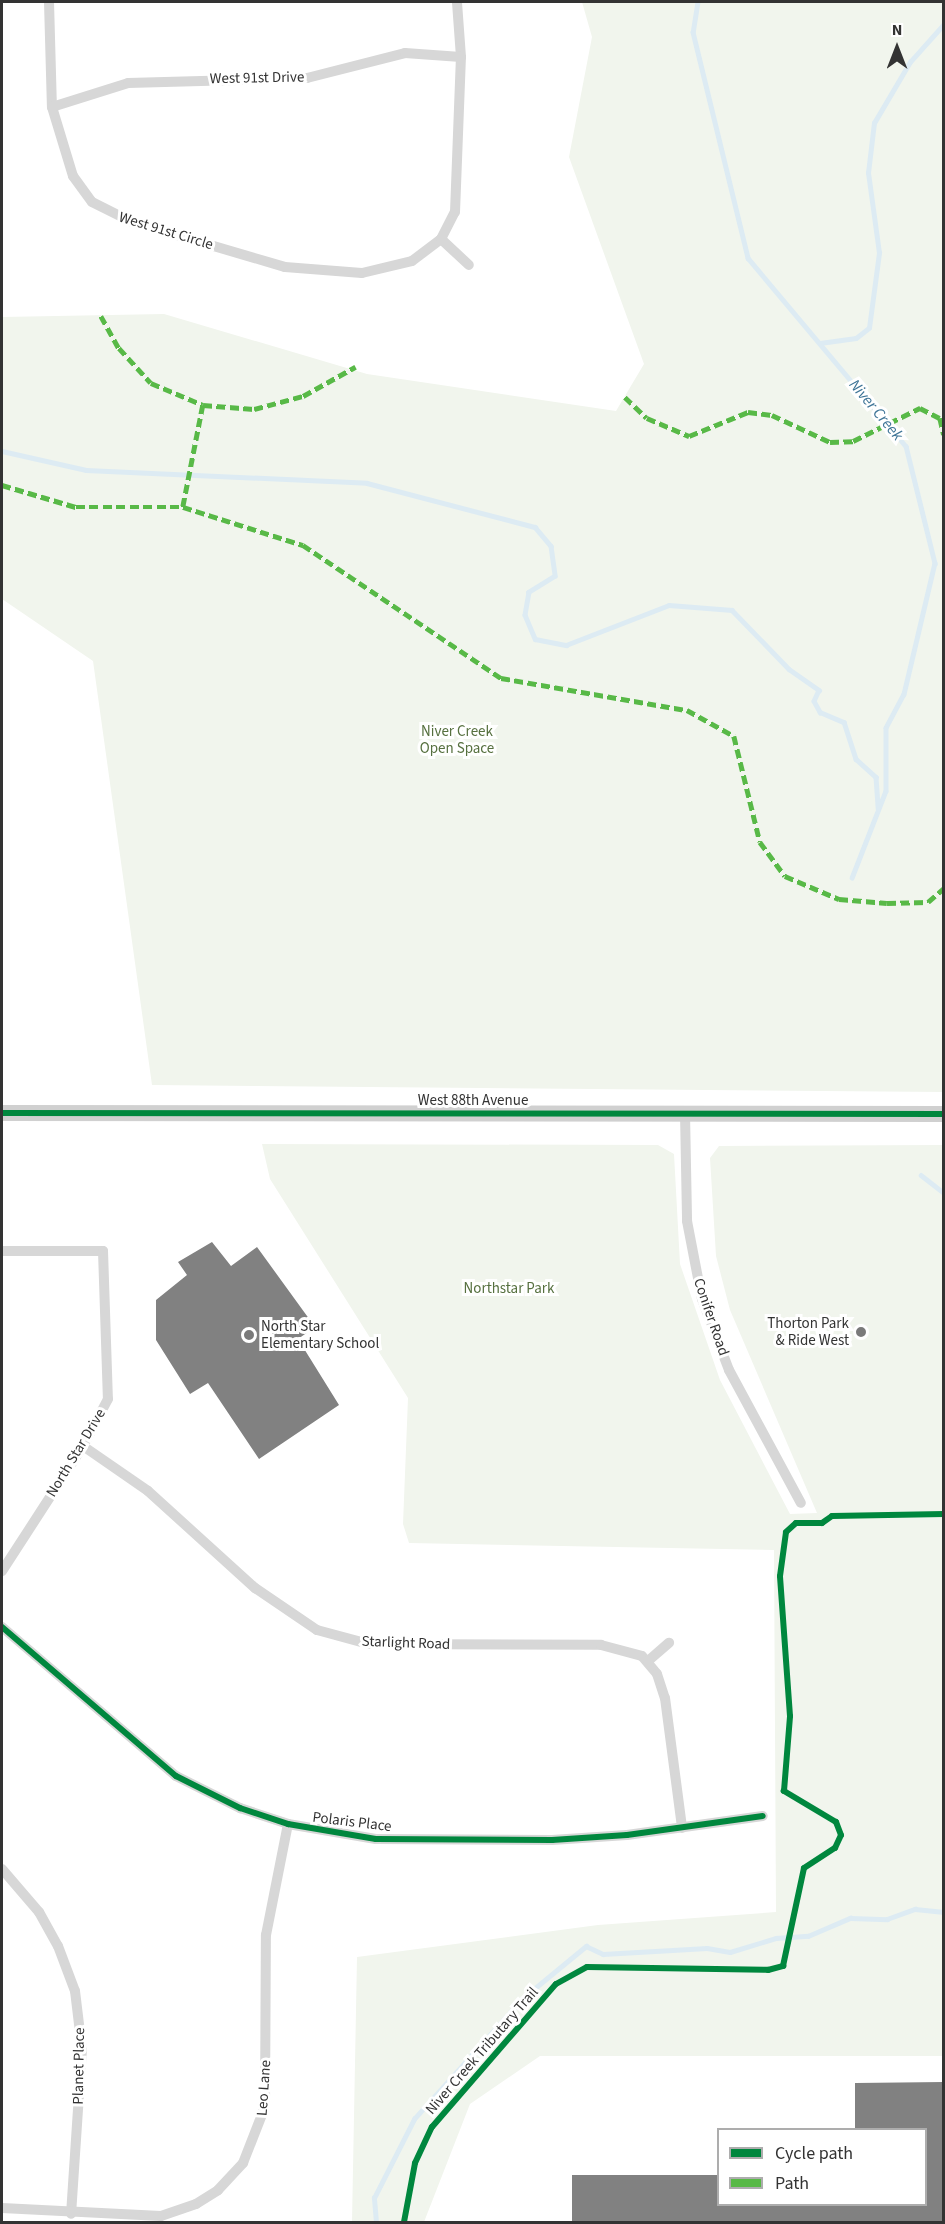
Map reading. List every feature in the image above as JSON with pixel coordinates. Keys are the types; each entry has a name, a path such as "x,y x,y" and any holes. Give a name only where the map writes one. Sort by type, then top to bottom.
{"main road":[{"name":"West 88th Avenue","path":"2,1113 944,1114"}],"street":[{"name":"West 91st Circle","path":"49,2 52,107 81,191 99,208 132,222 285,267 362,273 404,265 441,239"},
{"path":"457,2 461,57 457,203 441,239 469,265"},
{"name":"West 91st Drive","path":"52,107 128,83 307,78 405,52 461,57"},
{"name":"Conifer Road","path":"685,1113 687,1221 702,1299 729,1370 801,1503"},
{"name":"North Star Drive","path":"2,1251 103,1251 108,1399 83,1446 2,1571"},
{"name":"Starlight Road","path":"83,1446 148,1491 255,1588 317,1630 369,1644 608,1645 627,1649 648,1661"},
{"name":"Polaris Place","path":"2,1628 176,1776 240,1808 288,1824 347,1836 410,1840 589,1839 764,1816"},
{"path":"669,1642 648,1661 665,1698 682,1828"},
{"name":"Leo Lane","path":"2,2208 147,2218 175,2213 218,2190 249,2152 265,2107 266,1935 288,1824"},
{"name":"Planet Place","path":"2,1869 39,1912 58,1946 75,1991 82,2049 71,2214"}],"green space":[{"name":"Niver Creek Open Space","path":"582,2 943,2 943,1092 152,1085 93,661 2,599 2,317 164,314 367,374 616,411 644,364 569,157 592,37"},
{"name":"Northstar Park","path":"262,1144 658,1145 674,1154 680,1264 720,1380 790,1514 817,1513 730,1310 716,1256 710,1158 719,1146 943,1145 943,2056 540,2056 470,2104 424,2222 352,2222 357,1957 598,1925 776,1912 774,1550 409,1543 403,1524 408,1398 270,1179"}],"building":[{"name":"North Star Elementary School","path":"212,1242 231,1266 257,1247 315,1327 298,1339 339,1405 259,1459 208,1383 190,1394 156,1340 156,1300 187,1275 178,1262"},
{"path":"944,2082 944,2223 572,2223 572,2175 717,2175 717,2206 927,2206 927,2128 855,2128 855,2083"}],"waterway":[{"name":"Niver Creek","path":"698,2 693,32 748,258 906,446 935,563 904,694 886,728 886,791 852,878"},
{"path":"820,343 856,338 869,328 879,253 868,173 874,123 910,62 944,24"},
{"path":"2,451 86,470 367,483 535,527 551,546 555,576 529,592 525,615 535,639 566,645 669,605 732,610 789,669 819,690 814,701 820,712 844,722 856,759 876,777 878,809"},
{"name":"Niver Creek","path":"921,1175 944,1193"},
{"path":"376,2222 374,2198 414,2119 523,1998 586,1946 603,1954 707,1948 730,1952 776,1938 808,1936 850,1918 887,1919 915,1909 944,1912"}],"marked path":[{"path":"101,316 119,348 151,383 203,405 183,507"},
{"path":"203,405 254,409 303,396 355,367"},
{"path":"625,397 647,418 689,436 748,412 772,415 830,442 853,441 920,408 940,418 944,435"},
{"path":"2,485 76,507 183,507 303,545 501,678 687,710 734,736 760,842 785,876 839,899 887,903 928,902 944,888"}],"cycle path":[{"path":"2,1113 944,1114"},
{"name":"Niver Creek Tributary Trail","path":"404,2222 415,2163 432,2127 556,1984 587,1967 768,1970 783,1966 804,1868 835,1848 841,1835 836,1822 784,1791 790,1716 780,1576 786,1532 796,1523 822,1523 832,1516 944,1514"},
{"path":"2,1627 176,1776 240,1808 288,1824 376,1839 552,1840 627,1835 763,1816"}],"place":[{"name":"Thorton Park & Ride West","path":"861,1332"},
{"name":"North Star Elementary School","path":"249,1335"}]}
